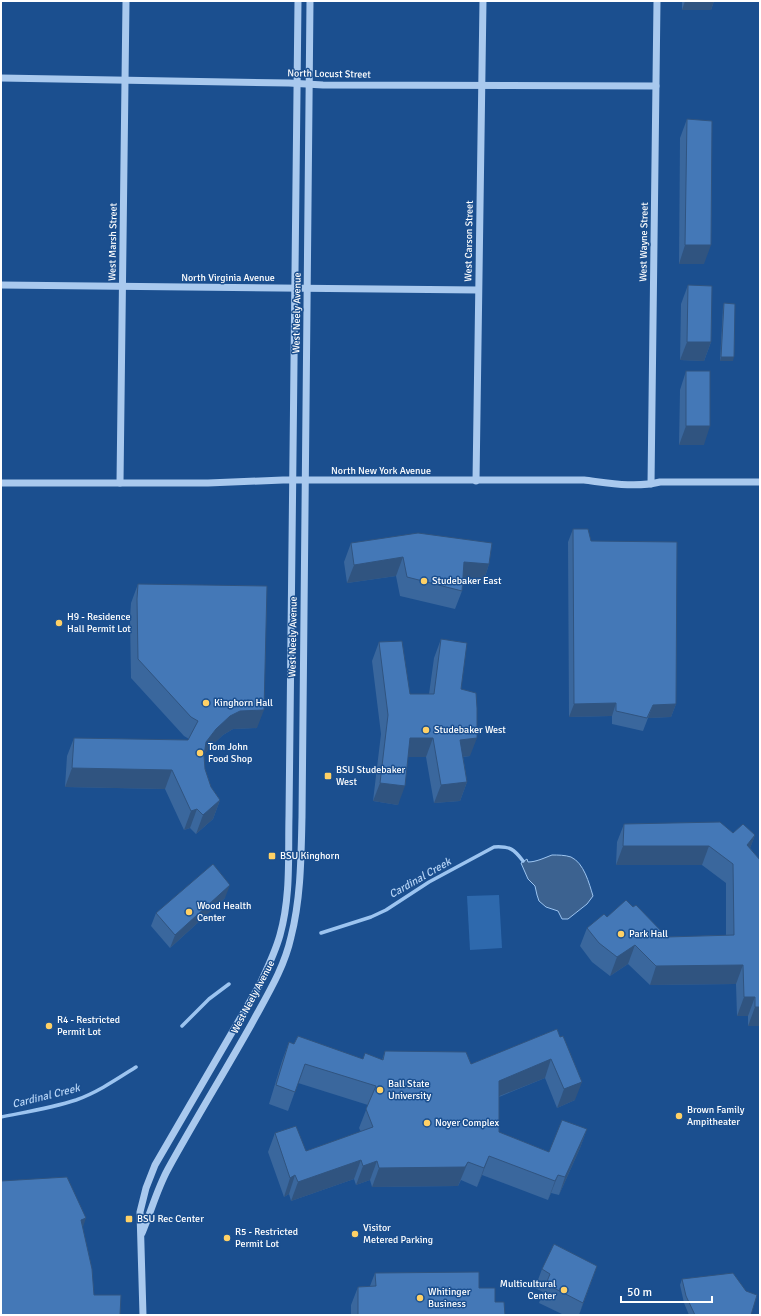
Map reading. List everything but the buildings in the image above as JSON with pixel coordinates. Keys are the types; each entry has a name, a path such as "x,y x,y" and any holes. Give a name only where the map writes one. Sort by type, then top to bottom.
{"street":[{"name":"West Marsh Street","path":"120,482 126,1"},
{"name":"West Neely Avenue","path":"143,1315 142,1235 140,1212 146,1188 155,1165 259,986 280,935 288,888 298,1"},
{"name":"West Neely Avenue","path":"142,1235 157,1192 167,1170 217,1085 269,992 281,967 291,938 298,906 302,824 310,1"},
{"name":"West Carson Street","path":"476,481 483,1"},
{"name":"West Wayne Street","path":"652,484 657,1"},
{"name":"North Locust Street","path":"1,78 309,85 656,86"},
{"name":"North Virginia Avenue","path":"1,285 478,290"},
{"name":"North New York Avenue","path":"1,482 208,483 293,480 584,480 617,484 652,484 660,482 760,482"}],"shaded area":[{"path":"552,855 571,857 576,860 583,869 593,896 587,904 568,919 562,919 558,911 546,907 539,901 535,886 528,879 521,863 527,859 528,862 531,862"},
{"path":"499,895 502,948 470,950 467,896"}],"waterway":[{"name":"Cardinal Creek","path":"321,933 371,917 386,910 429,882 494,847 511,849 523,861"},
{"name":"Cardinal Creek","path":"182,1026 209,999 229,984"},
{"name":"Cardinal Creek","path":"1,1117 48,1108 76,1100 100,1089 136,1067"}],"place":[{"name":"Studebaker East","path":"424,581"},
{"name":"H9 - Residence Hall Permit Lot","path":"59,623"},
{"name":"Kinghorn Hall","path":"206,703"},
{"name":"Studebaker West","path":"426,730"},
{"name":"Tom John Food Shop","path":"200,753"},
{"name":"BSU Studebaker West","path":"328,776"},
{"name":"BSU Kinghorn","path":"272,856"},
{"name":"Wood Health Center","path":"189,912"},
{"name":"Park Hall","path":"621,934"},
{"name":"R4 - Restricted Permit Lot","path":"49,1026"},
{"name":"Ball State University","path":"380,1090"},
{"name":"Brown Family Ampitheater","path":"679,1116"},
{"name":"Noyer Complex","path":"427,1123"},
{"name":"BSU Rec Center","path":"129,1219"},
{"name":"Visitor Metered Parking","path":"355,1234"},
{"name":"R5 - Restricted Permit Lot","path":"227,1238"},
{"name":"Multicultural Center","path":"564,1290"},
{"name":"Whitinger Business","path":"420,1298"}]}
